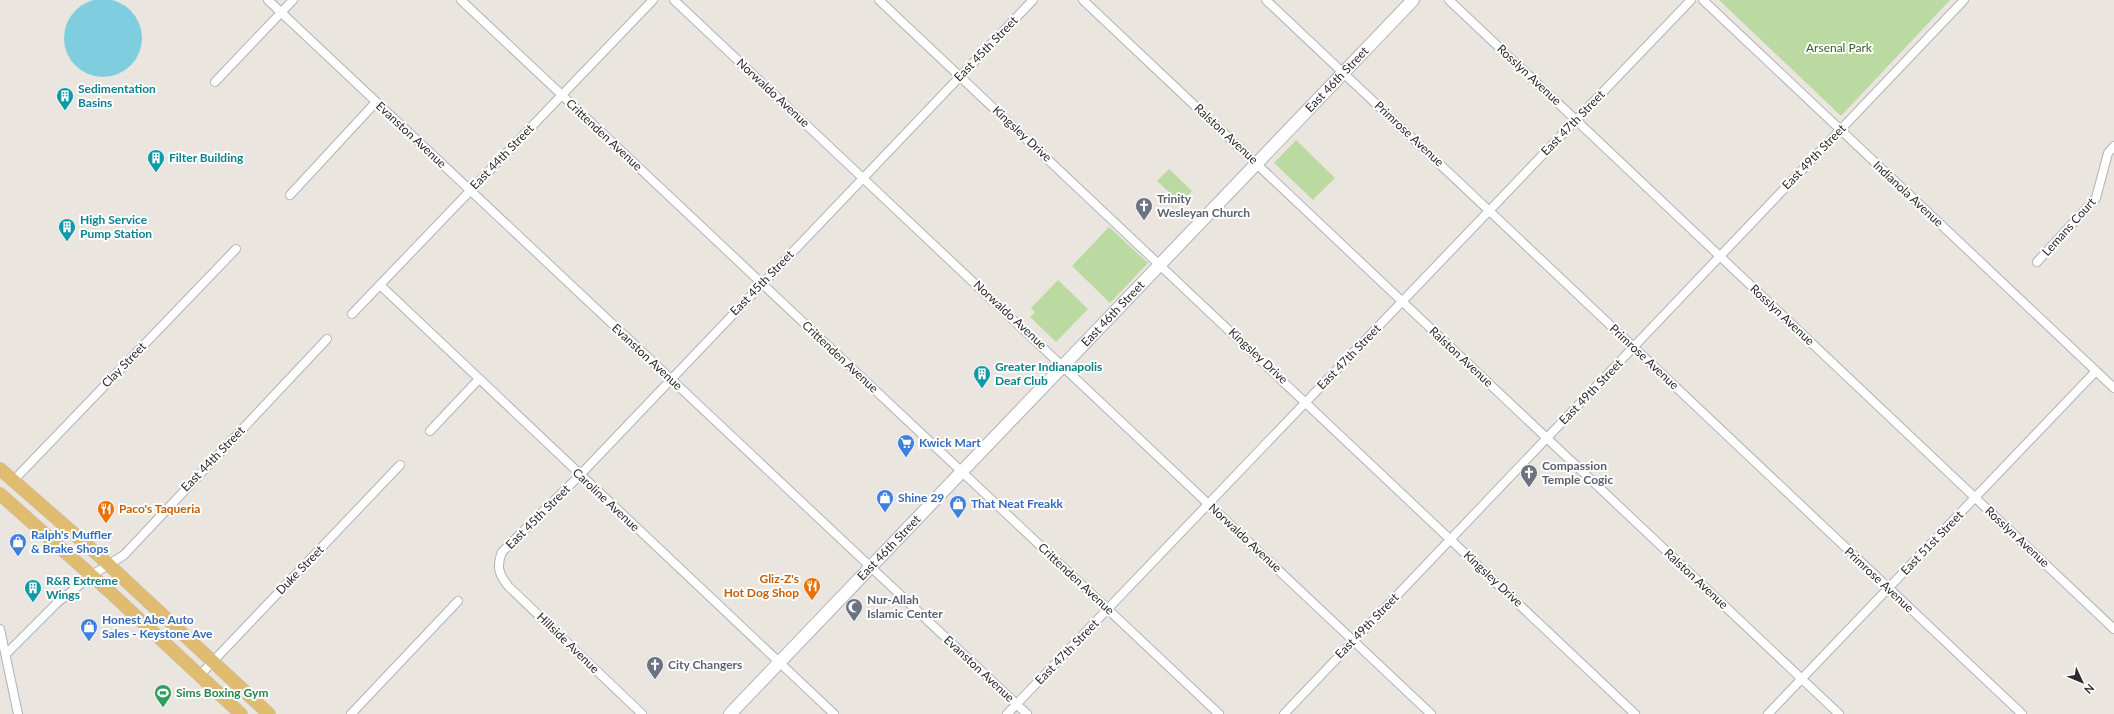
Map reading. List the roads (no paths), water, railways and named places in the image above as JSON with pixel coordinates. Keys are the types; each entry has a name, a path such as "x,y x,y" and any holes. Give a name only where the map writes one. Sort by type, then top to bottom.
{"main road":[{"name":"East 46th Street","path":"730,714 1413,0"},
{"path":"0,469 108,564 269,714"},
{"path":"0,494 92,575 242,714"}],"street":[{"name":"Evanston Avenue","path":"268,0 1026,714"},
{"path":"215,82 293,0"},
{"name":"Crittenden Avenue","path":"461,0 1219,714"},
{"name":"East 44th Street","path":"352,314 653,0"},
{"name":"Norwaldo Avenue","path":"674,0 1064,366 1431,714"},
{"name":"Kingsley Drive","path":"879,0 1161,264 1635,714"},
{"name":"East 45th Street","path":"498,569 501,556 506,548 580,475 1033,0"},
{"name":"Ralston Avenue","path":"1082,0 1838,714"},
{"name":"Primrose Avenue","path":"1266,0 2022,714"},
{"name":"Rosslyn Avenue","path":"1449,0 2114,629"},
{"name":"East 47th Street","path":"1007,714 1691,0"},
{"name":"Indianola Avenue","path":"1703,0 2114,388"},
{"name":"East 49th Street","path":"1284,714 1964,0"},
{"path":"290,194 376,102"},
{"name":"Lemans Court","path":"2037,262 2096,198 2108,153 2114,146"},
{"name":"Clay Street","path":"13,481 236,249"},
{"name":"Caroline Avenue","path":"380,285 834,714"},
{"name":"East 44th Street","path":"6,654 57,603 92,575 124,555 327,339"},
{"name":"East 51st Street","path":"1768,714 2096,371"},
{"path":"430,431 479,379"},
{"name":"Duke Street","path":"200,675 400,465"},
{"name":"Hillside Avenue","path":"498,569 501,578 509,587 642,714"},
{"path":"351,714 458,601"},
{"path":"0,629 18,714"}],"water":[{"path":"103,-1 118,2 131,10 139,23 142,38 139,53 131,66 118,74 103,77 88,74 75,66 67,53 64,38 67,23 75,10 88,2"}],"place":[{"name":"Sedimentation Basins","path":"65,111"},
{"name":"Filter Building","path":"156,173"},
{"name":"Trinity Wesleyan Church","path":"1144,221"},
{"name":"High Service Pump Station","path":"67,242"},
{"name":"Greater Indianapolis Deaf Club","path":"982,389"},
{"name":"Kwick Mart","path":"906,458"},
{"name":"Compassion Temple Cogic","path":"1529,488"},
{"name":"Shine 29","path":"885,513"},
{"name":"That Neat Freakk","path":"958,519"},
{"name":"Paco's Taqueria","path":"106,524"},
{"name":"Ralph's Muffler & Brake Shops","path":"18,557"},
{"name":"Gliz-Z's Hot Dog Shop","path":"812,601"},
{"name":"R&R Extreme Wings","path":"33,603"},
{"name":"Nur-Allah Islamic Center","path":"854,622"},
{"name":"Honest Abe Auto Sales - Keystone Ave","path":"89,642"},
{"name":"City Changers","path":"655,680"},
{"name":"Sims Boxing Gym","path":"163,708"}],"park label":[{"name":"Arsenal Park","path":"1839,48"}]}
